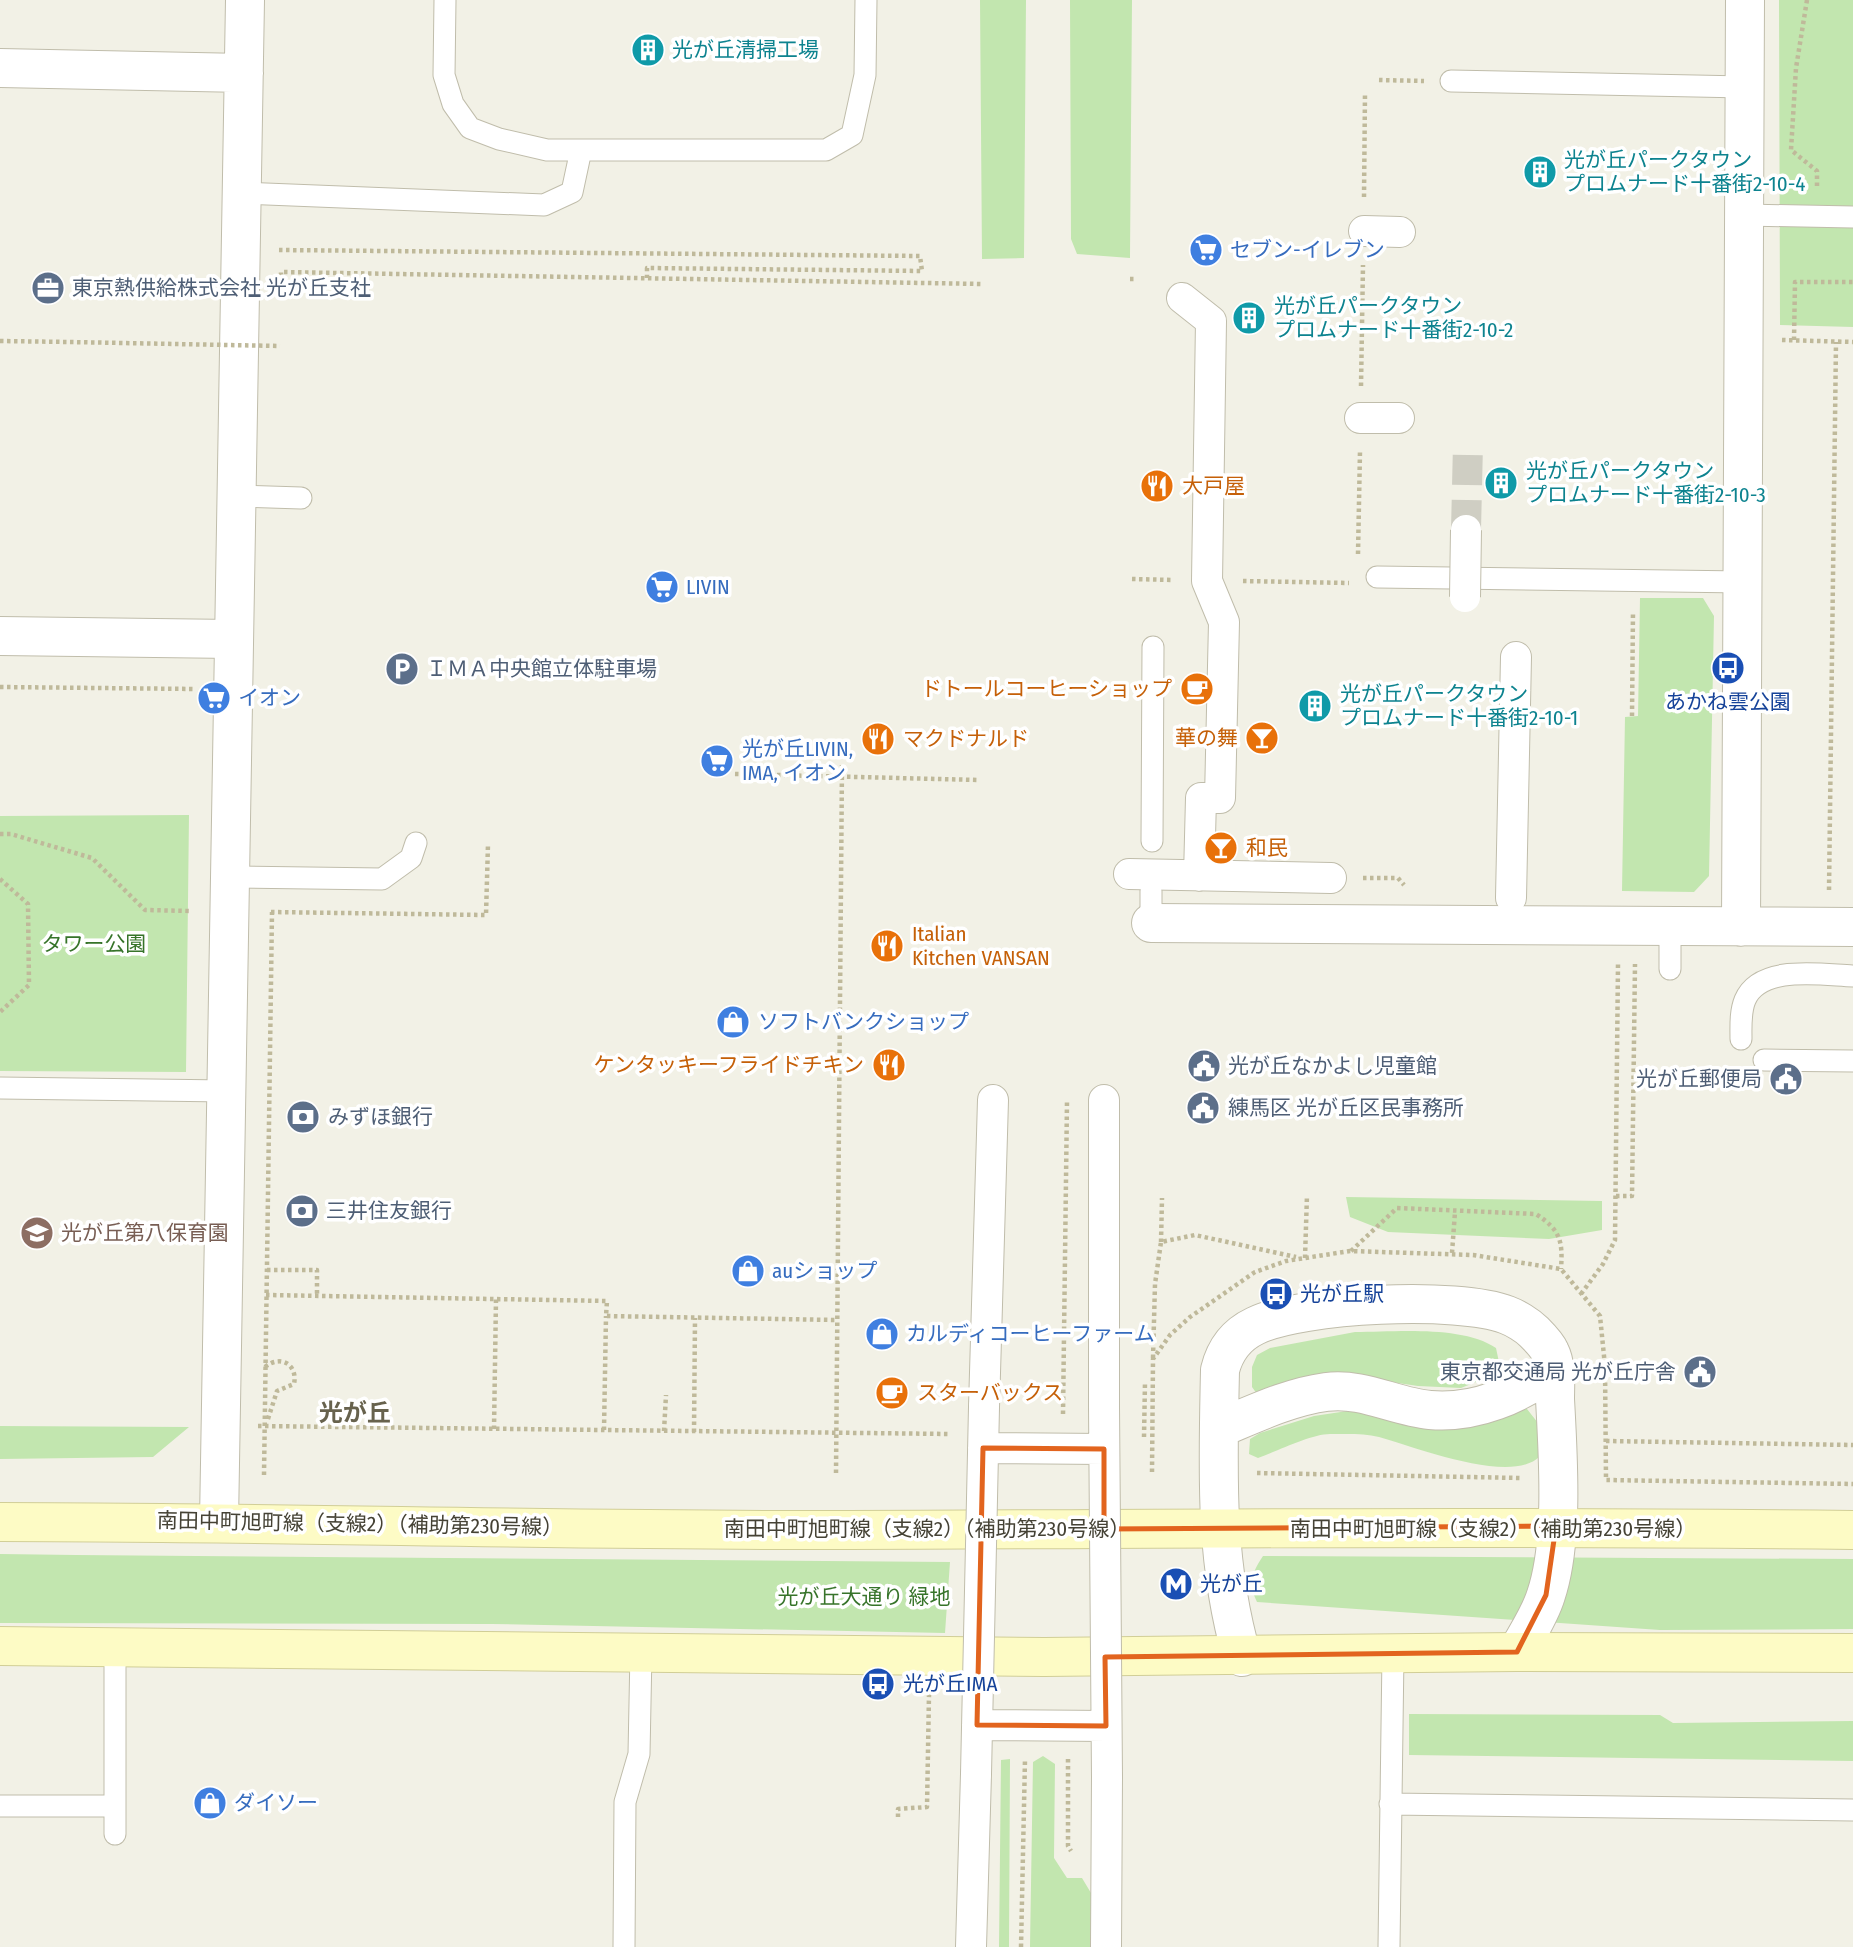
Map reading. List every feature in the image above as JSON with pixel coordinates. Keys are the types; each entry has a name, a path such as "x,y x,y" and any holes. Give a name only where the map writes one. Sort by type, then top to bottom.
{"main road":[{"name":"南田中町旭町線（支線2）（補助第230号線）","path":"0,1522 1218,1531 1556,1527 1853,1530"},
{"path":"0,1646 1162,1658 1517,1652 1853,1653"}],"street":[{"path":"219,1522 246,0"},
{"path":"1741,926 1745,0"},
{"path":"0,68 244,73"},
{"path":"1364,231 1400,232"},
{"path":"1182,298 1211,321 1207,581 1224,622 1220,798 1201,798 1199,876"},
{"path":"1360,418 1399,418"},
{"path":"1465,597 1466,530"},
{"path":"0,636 233,639"},
{"path":"1511,898 1516,657"},
{"path":"1144,896 1199,876 1331,878"},
{"path":"1144,896 1670,926 1741,926 1841,914"},
{"path":"971,1947 993,1100"},
{"path":"1104,1100 1106,1947"},
{"path":"1242,1657 1232,1623 1218,1531 1220,1370 1223,1357 1233,1341 1253,1326 1280,1316 1373,1306 1478,1308 1507,1315 1533,1331 1550,1351 1554,1367 1558,1442 1556,1527 1546,1595 1517,1652"},
{"path":"1220,1428 1282,1402 1327,1391 1369,1393 1430,1410 1472,1407 1515,1393 1554,1367"},
{"path":"983,1448 1104,1449"},
{"path":"977,1726 1106,1726"}],"lane":[{"path":"445,0 444,75 453,104 470,128 499,139 547,150 827,150 852,135 864,75 866,0"},
{"path":"1451,81 1744,87"},
{"path":"242,193 544,205 572,192 581,150"},
{"path":"1745,215 1853,217"},
{"path":"236,496 301,498"},
{"path":"1377,577 1743,582"},
{"path":"1152,841 1153,647"},
{"path":"230,877 382,879 411,858 416,843"},
{"path":"1670,926 1670,969"},
{"path":"1741,1039 1743,1003 1751,990 1763,981 1783,976 1853,975"},
{"path":"1764,1060 1853,1060"},
{"path":"0,1088 227,1091"},
{"path":"115,1646 115,1833"},
{"path":"624,1947 625,1802 639,1754 641,1652"},
{"path":"1389,1947 1393,1654"},
{"path":"1390,1804 1853,1810"},
{"path":"0,1806 115,1806"}],"path":[{"path":"1807,0 1790,132 1791,150 1817,171 1815,216"},
{"path":"1379,80 1451,81"},
{"path":"274,249 920,256 922,271 648,268 647,278"},
{"path":"281,284 281,272 983,284"},
{"path":"1794,340 1795,282 1853,282"},
{"path":"0,341 280,345 280,333"},
{"path":"1781,340 1853,342"},
{"path":"1836,342 1841,914"},
{"path":"1621,611 1634,611 1632,716"},
{"path":"0,687 204,689"},
{"path":"836,1473 842,765"},
{"path":"735,774 979,780"},
{"path":"0,834 11,834 92,858 145,910 200,911"},
{"path":"0,879 28,904 29,985 0,1012"},
{"path":"264,1475 272,912"},
{"path":"1616,1196 1632,1196 1635,953"},
{"path":"1581,1294 1603,1264 1615,1240 1618,960"},
{"path":"1063,1420 1067,1100"},
{"path":"1303,1258 1307,1195"},
{"path":"1152,1472 1155,1284 1161,1242 1162,1198"},
{"path":"1350,1251 1397,1208 1536,1214 1555,1227 1562,1250 1561,1269 1600,1316 1605,1366 1606,1480 1853,1484"},
{"path":"1452,1254 1455,1212"},
{"path":"1161,1242 1195,1235 1303,1258"},
{"path":"1153,1359 1170,1335 1224,1290 1255,1272 1303,1258 1350,1251 1452,1254 1561,1269"},
{"path":"267,1270 317,1270 317,1296"},
{"path":"267,1295 607,1301 604,1430"},
{"path":"494,1429 496,1300"},
{"path":"606,1316 837,1320"},
{"path":"694,1432 695,1318"},
{"path":"263,1410 265,1368 271,1362 284,1361 292,1366 296,1373 294,1384 277,1391 265,1426"},
{"path":"1144,1437 1145,1382"},
{"path":"664,1431 666,1395"},
{"path":"254,1426 956,1434"},
{"path":"1131,1437 1152,1437"},
{"path":"1606,1441 1853,1445"},
{"path":"1256,1473 1528,1478"},
{"path":"898,1817 898,1809 927,1807 929,1694"},
{"path":"1021,1947 1025,1747"}],"highlighted area":[{"path":"983,1448 1104,1449 1104,1529 1556,1526 1546,1595 1517,1652 1105,1657 1106,1726 977,1725"}],"green space":[{"path":"980,0 1026,0 1024,258 982,259"},
{"path":"1070,0 1132,0 1130,258 1077,254 1071,239"},
{"path":"1779,0 1853,0 1853,327 1780,325"},
{"path":"1640,598 1703,598 1714,616 1709,876 1694,892 1622,891 1625,717 1638,716"},
{"name":"タワー公園","path":"189,815 186,1072 0,1071 0,816"},
{"path":"1346,1197 1602,1201 1602,1230 1549,1239 1388,1232 1350,1217"},
{"path":"1428,1331 1465,1336 1496,1348 1500,1367 1496,1374 1461,1388 1418,1386 1337,1374 1257,1394 1252,1387 1252,1367 1257,1355 1270,1348 1355,1332"},
{"path":"1516,1409 1527,1409 1538,1423 1540,1456 1526,1464 1486,1466 1379,1437 1355,1434 1322,1435 1258,1458 1249,1454 1250,1439 1260,1433 1314,1416 1354,1410 1447,1430"},
{"path":"0,1426 189,1427 153,1457 0,1459"},
{"name":"光が丘大通り 緑地","path":"0,1554 950,1562 945,1633 492,1624 0,1623"},
{"path":"1263,1556 1853,1559 1853,1629 1660,1630 1257,1602 1252,1578"},
{"path":"1409,1714 1660,1715 1673,1723 1853,1721 1853,1761 1409,1755"},
{"path":"1043,1756 1055,1764 1054,1858 1067,1878 1082,1878 1091,1893 1092,1947 1030,1947 1033,1762"},
{"path":"1010,1759 1009,1947 999,1947 1001,1760"}],"tunnel":[{"path":"1466,530 1468,444"}],"place":[{"name":"光が丘清掃工場","path":"648,50"},
{"name":"光が丘パークタウン プロムナード十番街2-10-4","path":"1540,172"},
{"name":"セブン-イレブン","path":"1206,250"},
{"name":"東京熱供給株式会社 光が丘支社","path":"48,288"},
{"name":"光が丘パークタウン プロムナード十番街2-10-2","path":"1249,318"},
{"name":"光が丘パークタウン プロムナード十番街2-10-3","path":"1501,483"},
{"name":"大戸屋","path":"1157,486"},
{"name":"LIVIN","path":"662,587"},
{"name":"あかね雲公園","path":"1728,668"},
{"name":"ＩＭＡ中央館立体駐車場","path":"402,669"},
{"name":"ドトールコーヒーショップ","path":"1197,689"},
{"name":"イオン","path":"214,698"},
{"name":"光が丘パークタウン プロムナード十番街2-10-1","path":"1315,706"},
{"name":"華の舞","path":"1262,738"},
{"name":"マクドナルド","path":"878,739"},
{"name":"光が丘LIVIN, IMA, イオン","path":"717,761"},
{"name":"和民","path":"1221,848"},
{"name":"Italian Kitchen VANSAN","path":"887,946"},
{"name":"ソフトバンクショップ","path":"733,1022"},
{"name":"ケンタッキーフライドチキン","path":"889,1065"},
{"name":"光が丘なかよし児童館","path":"1204,1066"},
{"name":"光が丘郵便局","path":"1786,1079"},
{"name":"練馬区 光が丘区民事務所","path":"1203,1108"},
{"name":"みずほ銀行","path":"303,1117"},
{"name":"三井住友銀行","path":"302,1211"},
{"name":"光が丘第八保育園","path":"37,1233"},
{"name":"auショップ","path":"748,1271"},
{"name":"光が丘駅","path":"1276,1294"},
{"name":"カルディコーヒーファーム","path":"882,1334"},
{"name":"東京都交通局 光が丘庁舎","path":"1700,1372"},
{"name":"スターバックス","path":"892,1393"},
{"name":"光が丘","path":"1176,1584"},
{"name":"光が丘IMA","path":"878,1684"},
{"name":"ダイソー","path":"210,1803"}],"district":[{"name":"光が丘","path":"355,1413"}]}
